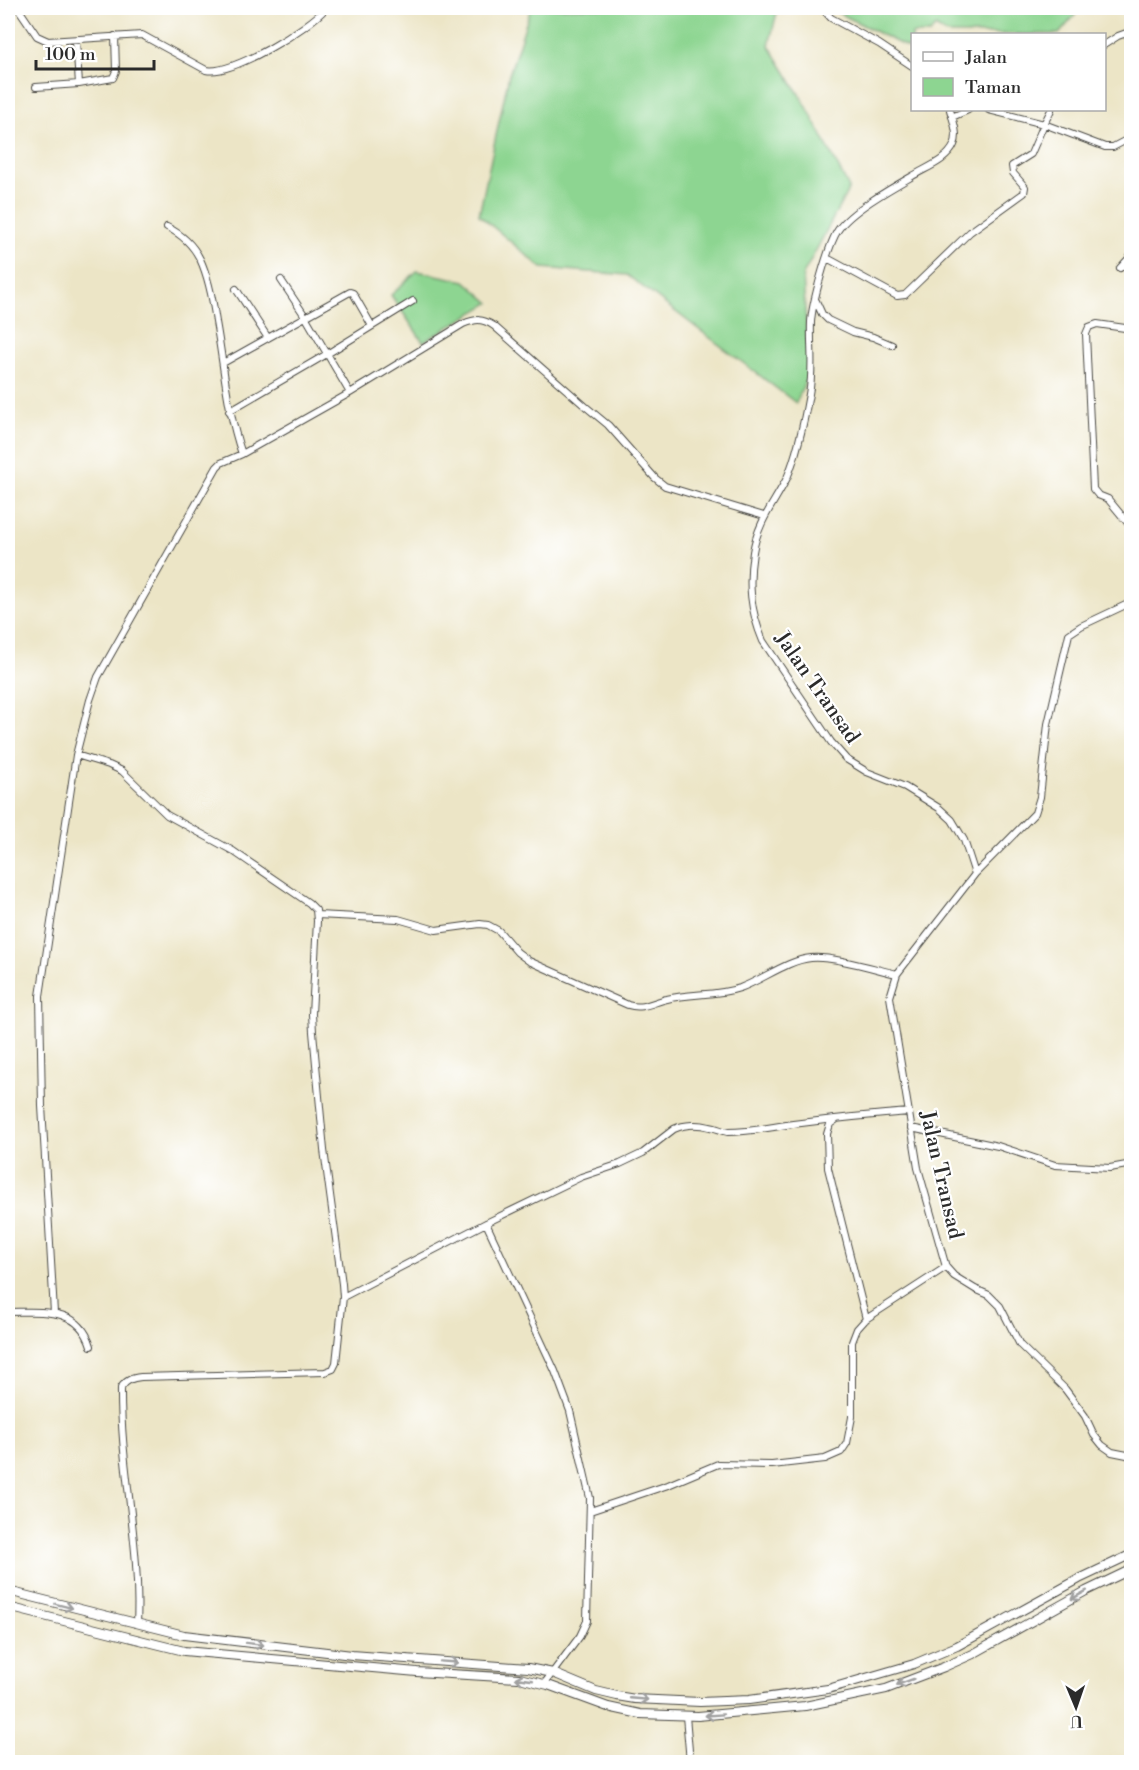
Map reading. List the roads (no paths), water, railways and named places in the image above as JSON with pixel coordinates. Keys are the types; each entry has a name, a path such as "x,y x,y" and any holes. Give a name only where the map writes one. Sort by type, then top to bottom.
{"street":[{"path":"18,8 37,36 48,41 147,36 212,72 260,53 303,28 326,8"},
{"path":"822,8 831,18 879,44 911,65"},
{"path":"1106,44 1131,31"},
{"path":"36,87 79,84 113,78 116,71 115,36"},
{"path":"76,40 79,84"},
{"name":"Jalan Transad","path":"950,111 956,137 954,146 947,154 860,209 837,231 827,258 811,321 812,380 797,449 787,477 764,516 753,548 749,580 756,623 763,641 831,742 846,759 867,772 905,787 939,808 952,820 964,840 975,874 897,974 890,997 918,1168 946,1266 954,1276 989,1295 1000,1306 1020,1345 1065,1389 1085,1416 1094,1435 1102,1445 1112,1452 1131,1458"},
{"path":"952,117 966,111"},
{"path":"993,111 1044,124 1105,147 1113,147 1131,137"},
{"path":"827,258 897,296 905,295 970,232 1024,193 1024,187 1013,173 1012,166 1031,154 1050,111"},
{"path":"167,227 183,237 200,259 212,296 229,411 242,454"},
{"path":"1120,267 1131,255"},
{"path":"281,280 350,393"},
{"path":"236,289 268,338"},
{"path":"223,363 352,292 372,326"},
{"path":"816,300 822,315 828,320 853,332 892,345"},
{"path":"229,411 413,301"},
{"path":"54,1312 42,1106 39,996 76,755 98,677 213,472 221,463 242,454 350,393 463,324 474,319 482,319 494,326 608,425 655,478 665,486 764,516"},
{"path":"1131,329 1097,324 1089,327 1086,334 1093,489 1098,495 1108,499 1131,528"},
{"path":"975,874 1030,819 1038,806 1048,724 1069,634 1131,602"},
{"path":"76,755 122,771 167,815 233,851 309,903 317,915 313,1032 324,1150 343,1297 336,1363 333,1370 325,1372 141,1377 130,1378 123,1384 121,1388 122,1426 138,1590 137,1624"},
{"path":"317,915 398,919 436,930 488,925 499,931 517,952 529,961 639,1008 668,998 723,992 740,987 801,960 813,958 897,974"},
{"path":"343,1297 581,1177 643,1154 679,1126 711,1127 727,1132 764,1130 789,1124 837,1118 909,1112"},
{"path":"837,1118 830,1124 827,1134 828,1168 866,1319"},
{"path":"911,1128 998,1146 1055,1165 1110,1168 1131,1164"},
{"path":"486,1223 555,1371 570,1411 590,1498 587,1621 580,1636 544,1684"},
{"path":"590,1511 669,1485 718,1464 772,1465 825,1459 841,1452 847,1443 852,1417 852,1342 857,1329 866,1319 946,1266"},
{"path":"8,1312 54,1312 64,1315 74,1322 87,1337 90,1346"},
{"path":"8,1591 184,1635 352,1655 519,1667 553,1673 596,1691 617,1696 700,1702 749,1700 828,1689 905,1667 957,1646 1079,1579 1131,1554"},
{"path":"8,1607 184,1652 519,1678 544,1684 608,1707 640,1714 686,1716 805,1706 886,1689 973,1654 1086,1591 1131,1569"},
{"path":"686,1716 690,1762"}]}
